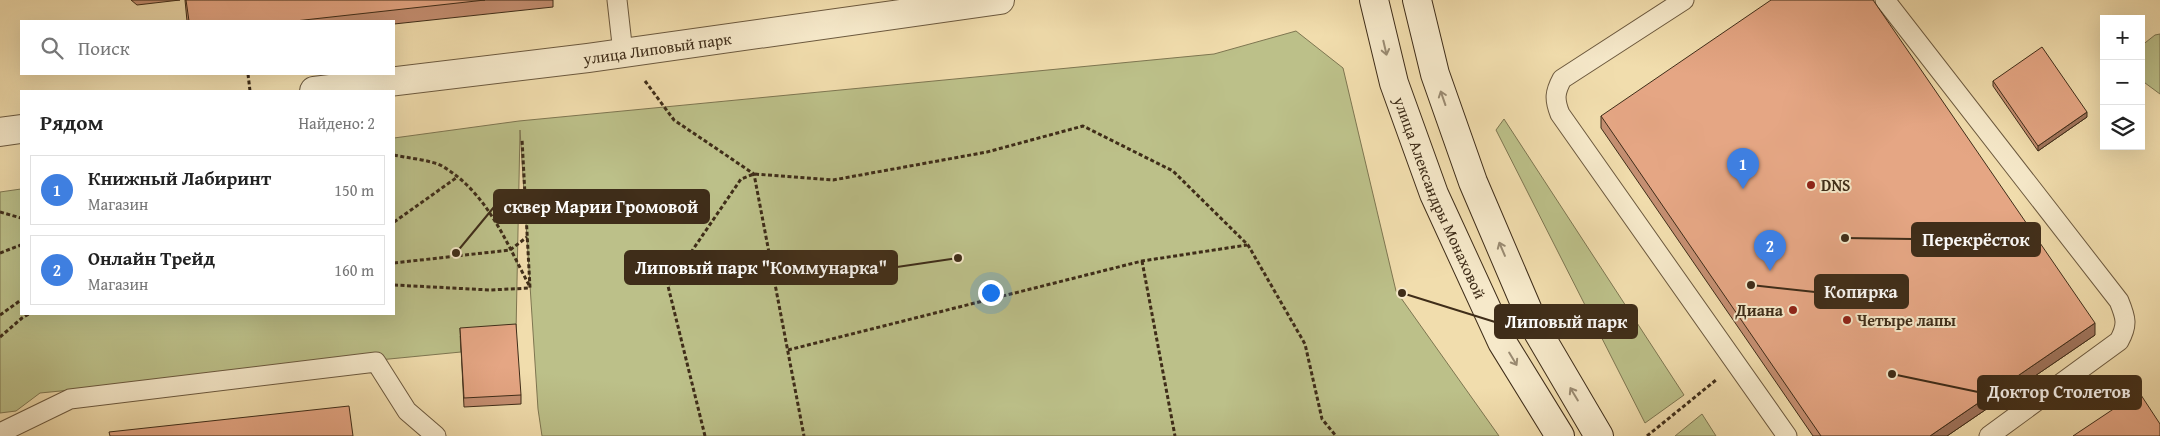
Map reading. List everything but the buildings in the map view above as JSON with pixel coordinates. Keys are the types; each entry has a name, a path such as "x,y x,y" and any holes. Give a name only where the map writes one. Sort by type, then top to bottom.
{"main road":[{"name":"улица Липовый парк","path":"322,90 623,53 1000,0"},
{"name":"улица Александры Монаховой","path":"1374,0 1394,83 1434,194 1502,342 1560,436"},
{"path":"1417,0 1435,74 1473,182 1535,327 1599,436"},
{"path":"0,132 20,130"}],"lane":[{"path":"617,0 623,53"},
{"path":"1684,0 1562,79 1555,91 1555,101 1560,114 1787,436"},
{"path":"1885,0 2119,301 2123,312 2126,328 2119,341 1989,436"},
{"path":"0,433 70,399 376,362 407,411 436,436"}],"path":[{"path":"623,53 674,120 754,174 804,436"},
{"path":"248,75 250,90"},
{"path":"705,436 668,286 741,179 754,174 833,180 986,152 1083,126 1173,171 1248,245 1305,344 1322,419 1336,436"},
{"path":"522,139 530,288"},
{"path":"395,155 441,166 475,193 493,217 530,288"},
{"path":"395,221 456,178"},
{"path":"0,212 20,218"},
{"path":"395,263 510,250 527,237"},
{"path":"0,253 20,245"},
{"path":"788,350 1142,261 1248,245"},
{"path":"1142,261 1175,436"},
{"path":"395,285 490,290 530,288"},
{"path":"0,315 20,301"},
{"path":"0,337 27,315"},
{"path":"1647,436 1736,364"}],"green space":[{"path":"1296,31 1343,68 1396,291 1499,436 542,436 538,409 520,130 516,333 460,336 461,352 40,393 16,411 0,413 0,192 20,189 20,315 395,315 395,138 519,121 1214,54"},
{"path":"2160,34 2160,94 2145,83 2145,43 2155,35"},
{"path":"1504,119 1684,395 1645,423 1496,130"},
{"path":"1702,414 1716,436 1675,436"}],"place":[{"name":"DNS","path":"1811,185"},
{"name":"Книжный Лабиринт","path":"1743,189"},
{"name":"Перекрёсток","path":"1845,238"},
{"name":"сквер Марии Громовой","path":"456,253"},
{"name":"Липовый парк \"Коммунарка\"","path":"958,258"},
{"name":"Онлайн Трейд","path":"1770,271"},
{"name":"Копирка","path":"1751,285"},
{"name":"Липовый парк","path":"1402,293"},
{"name":"Диана","path":"1793,310"},
{"name":"Четыре лапы","path":"1847,320"},
{"name":"Доктор Столетов","path":"1892,374"}]}
